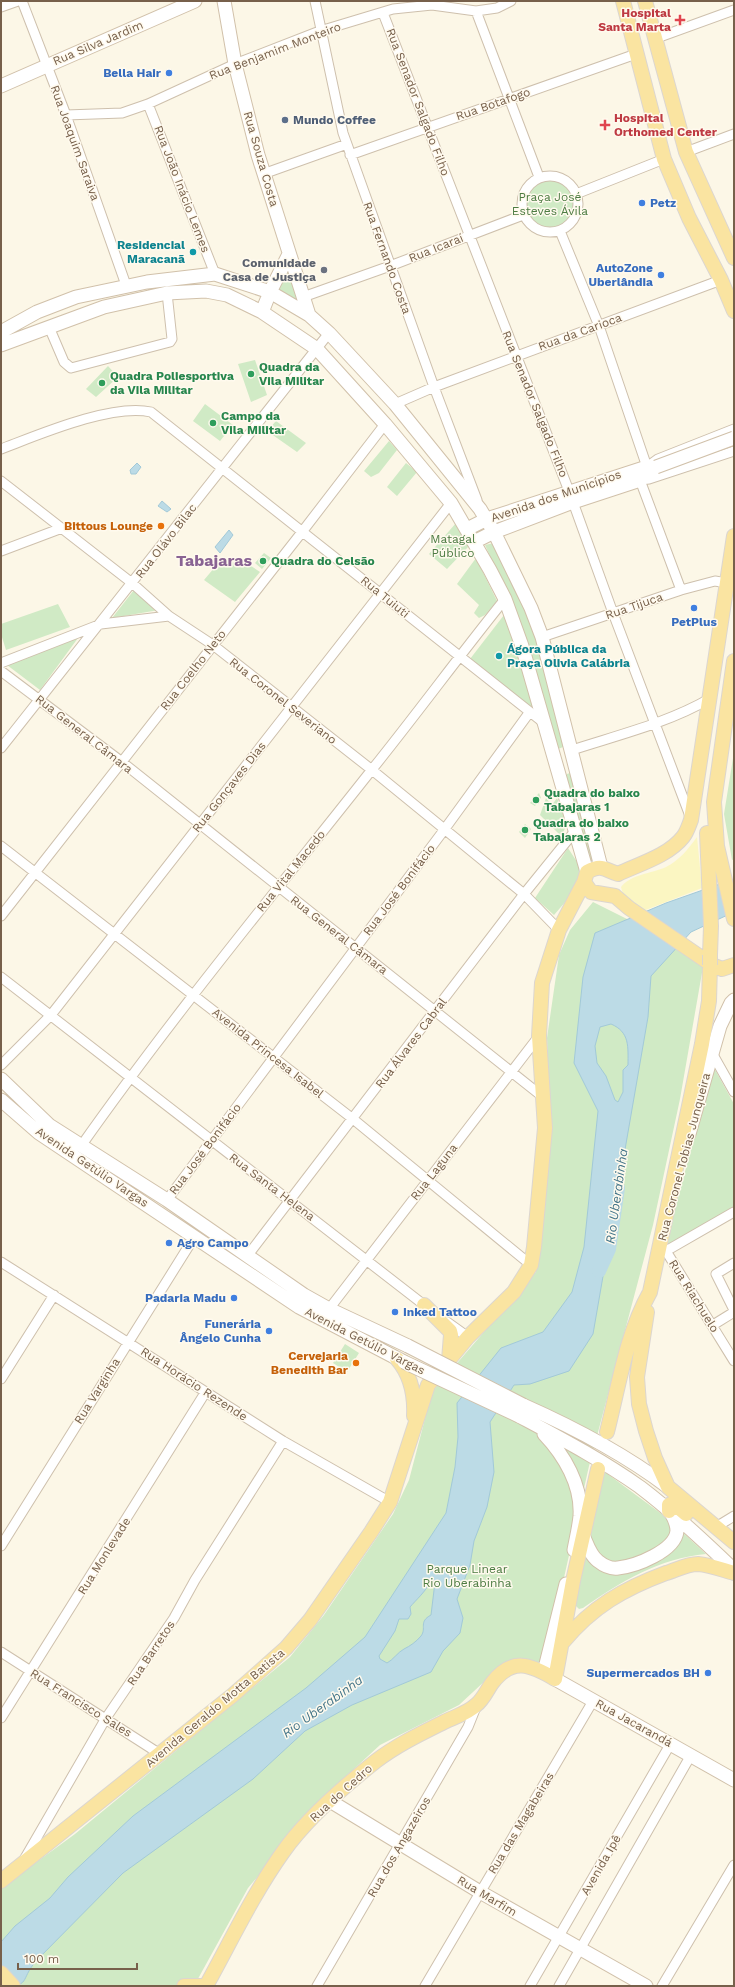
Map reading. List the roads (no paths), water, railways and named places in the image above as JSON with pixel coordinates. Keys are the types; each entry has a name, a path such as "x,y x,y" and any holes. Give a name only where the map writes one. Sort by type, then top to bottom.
{"main road":[{"path":"623,1 664,159 689,218 734,311"},
{"path":"645,1 654,39 686,152 734,258"},
{"path":"615,896 612,884 618,874 660,855 674,846 684,836 691,820 711,698 734,536"},
{"path":"734,661 714,802 717,846 734,919"},
{"path":"666,1213 702,1044 709,1001 722,965 710,926 706,816 711,783 718,770"},
{"path":"618,874 601,867 586,877 591,892 615,896 629,908 712,965 722,965"},
{"name":"Avenida Geraldo Motta Batista","path":"1,1881 233,1695 286,1648 310,1620 390,1502 428,1385 468,1337 514,1292 531,1265 545,1128 539,1036 542,983 559,930 586,877"},
{"name":"Rua Coronel Tobias Junqueira","path":"607,1432 632,1334 639,1312 650,1292 662,1251 666,1213"},
{"path":"650,1292 637,1377 639,1404 646,1431 668,1487"},
{"path":"424,1305 450,1331 449,1360"},
{"path":"400,1360 409,1379 415,1401 411,1439"},
{"path":"563,1643 568,1608 598,1469"},
{"name":"Avenida Getúlio Vargas","path":"668,1487 734,1542"},
{"path":"670,1512 669,1505 673,1503 703,1529 707,1530 716,1527"},
{"path":"545,1673 563,1643 579,1623 606,1601 623,1591 655,1577 686,1566 698,1564 734,1571"},
{"name":"Rua do Cedro","path":"206,1986 253,1899 282,1852 296,1835 330,1801 376,1761 406,1741 476,1705 492,1683 507,1669 519,1665 545,1673"},
{"path":"1,1973 13,1986"},
{"path":"184,1986 206,1986"}],"street":[{"path":"1,7 18,1"},
{"name":"Rua Joaquim Saraiva","path":"22,1 66,115 126,285"},
{"name":"Rua Silva Jardim","path":"1,86 195,1"},
{"name":"Rua Souza Costa","path":"224,1 235,64 263,174 309,315"},
{"name":"Rua Fernando Costa","path":"314,1 350,155 434,387 484,514"},
{"name":"Rua Benjamim Monteiro","path":"66,115 115,115 148,104 235,64 320,31 404,7 432,5 476,11 497,8 511,1"},
{"path":"654,39 734,10"},
{"path":"476,11 539,177"},
{"name":"Rua Senador Salgado Filho","path":"383,13 571,496 613,613 656,722 691,820"},
{"name":"Rua Botafogo","path":"350,155 427,126 636,54"},
{"name":"Rua João Inácio Lemes","path":"148,104 215,274"},
{"path":"686,152 734,134"},
{"path":"263,174 347,144"},
{"path":"576,194 664,159"},
{"path":"548,175 557,176 572,186 576,194 577,211 571,223 560,231 551,232 538,230 528,222 523,214 522,197 528,185 539,177 548,175"},
{"name":"Rua Icaraí","path":"303,297 390,266 523,214"},
{"path":"560,231 599,326 651,467 734,438"},
{"path":"262,312 289,254"},
{"path":"1,332 37,312 76,297 126,285 215,274 270,292 309,315 329,333 395,404 484,514 494,532 531,608 542,637 601,867"},
{"name":"Rua da Carioca","path":"395,404 434,387 720,280"},
{"path":"1,345 104,307 167,294 206,291 227,295 262,312 317,348 385,424 451,503 505,599 522,646 555,757 586,877"},
{"path":"50,327 64,362 71,368 170,342 172,339 167,294"},
{"name":"Rua Olávo Bilac","path":"1,748 329,333"},
{"name":"Rua Tuiuti","path":"1,449 92,418 133,411 151,412 458,657 544,723"},
{"name":"Rua Coelho Neto","path":"1,916 385,424"},
{"name":"Avenida dos Municípios","path":"640,480 658,459 734,429"},
{"path":"710,439 719,440 723,444 724,450 717,456"},
{"name":"Avenida dos Municípios","path":"467,529 484,514 649,479 734,451"},
{"name":"Avenida dos Municípios","path":"474,542 571,496 651,467"},
{"path":"640,480 681,590"},
{"name":"Rua Coronel Severiano","path":"1,481 132,584 169,616 213,645 291,709 372,770 524,894 559,930"},
{"name":"Rua Gonçaves Dias","path":"1,1065 52,1015 451,503"},
{"path":"1,551 62,528"},
{"name":"Rua Tijuca","path":"542,637 681,590 715,581 727,583"},
{"name":"Rua Vital Macedo","path":"81,1146 192,994 372,770 458,657 505,599"},
{"path":"1,663 100,624 169,616"},
{"name":"Rua General Câmara","path":"1,671 122,762 436,1011 512,1074 543,1097"},
{"path":"555,757 656,722 695,707 711,698"},
{"name":"Rua José Bonifácio","path":"167,1200 356,949 529,713"},
{"name":"Rua Álvares Cabral","path":"248,1255 524,894 575,831"},
{"name":"Avenida Princesa Isabel","path":"1,846 353,1119 531,1265"},
{"name":"Rua Santa Helena","path":"1,977 131,1076 424,1305 468,1337"},
{"name":"Rua Coronel Tobias Junqueira","path":"666,1213 720,1026 731,1003 734,1000"},
{"name":"Rua Laguna","path":"329,1309 428,1179 512,1074 539,1036"},
{"path":"712,1053 734,1092"},
{"name":"Avenida Getúlio Vargas","path":"1,1080 47,1123 167,1200 306,1296 329,1309 408,1346 521,1410 536,1425 599,1460 640,1488 670,1512 734,1571"},
{"name":"Avenida Getúlio Vargas","path":"1,1100 39,1133 299,1307 400,1360 603,1443 646,1470 668,1487"},
{"path":"39,1133 47,1123"},
{"path":"104,1176 110,1164"},
{"path":"662,1251 734,1212"},
{"name":"Rua Varginha","path":"1,1546 195,1236"},
{"name":"Rua Riachuelo","path":"662,1251 713,1325 734,1361"},
{"name":"Rua Horácio Rezende","path":"1,1262 128,1342 205,1393 283,1441 390,1502"},
{"path":"713,1325 734,1311 716,1274 734,1263"},
{"path":"1,1378 54,1295"},
{"path":"299,1307 306,1296"},
{"name":"Rua Monlevade","path":"1,1718 205,1393"},
{"path":"536,1425 557,1448 569,1467 578,1492 580,1515 568,1575 545,1673"},
{"name":"Rua Barretos","path":"21,1865 106,1718 174,1618 195,1580 283,1441"},
{"path":"583,1535 589,1550 598,1562 609,1567 617,1568 665,1550 672,1542 677,1531 670,1512"},
{"path":"716,1527 734,1516"},
{"name":"Rua Francisco Sales","path":"1,1652 160,1754"},
{"name":"Rua Jacarandá","path":"545,1673 734,1780"},
{"name":"Rua das Magabeiras","path":"426,1986 593,1701"},
{"name":"Rua dos Angazeiros","path":"317,1986 468,1727 476,1705"},
{"name":"Avenida Ipê","path":"530,1986 671,1743"},
{"name":"Avenida Ipê","path":"559,1986 581,1950 691,1755"},
{"name":"Rua Marfim","path":"330,1801 480,1892 646,1986"},
{"path":"662,1986 734,1864"}],"water":[{"path":"137,463 141,467 136,474 131,474 130,470"},
{"path":"162,501 171,509 167,512 158,506"},
{"path":"229,530 233,535 220,553 215,547"},
{"path":"734,879 734,912 691,932 651,976 648,1017 593,1334 569,1371 530,1384 514,1385 490,1422 494,1472 487,1507 474,1541 470,1565 457,1599 463,1618 460,1633 443,1651 431,1672 352,1705 305,1731 253,1779 123,1873 36,1961 24,1981 17,1985 1,1986 1,1942 15,1926 50,1898 68,1877 133,1816 306,1688 365,1637 446,1513 455,1467 458,1437 457,1403 501,1348 543,1332 572,1292 584,1247 598,1111 574,1063 583,977 595,933 666,903","holes":["611,1024 622,1031 628,1046 628,1065 623,1070 623,1092 618,1102 615,1100 606,1076 597,1063 595,1046 600,1027","435,1582 431,1615 425,1620 423,1633 421,1636 387,1663 380,1659 379,1656 395,1631 399,1619 408,1619 411,1614 410,1607 429,1584"]}],"waterway":[{"name":"Rio Uberabinha","path":"599,1271 609,1249 618,1188"}],"place":[{"name":"Hospital Santa Marta","path":"680,20"},
{"name":"Bella Hair","path":"169,73"},
{"name":"Mundo Coffee","path":"285,120"},
{"name":"Hospital Orthomed Center","path":"605,125"},
{"name":"Petz","path":"642,203"},
{"name":"Residencial Maracanã","path":"193,252"},
{"name":"Comunidade Casa de Justiça","path":"324,270"},
{"name":"AutoZone Uberlândia","path":"661,275"},
{"name":"Quadra da Vila Militar","path":"251,374"},
{"name":"Quadra Poliesportiva da Vila Militar","path":"102,383"},
{"name":"Campo da Vila Militar","path":"213,423"},
{"name":"Bittous Lounge","path":"161,526"},
{"name":"Quadra do Celsão","path":"263,561"},
{"name":"PetPlus","path":"694,608"},
{"name":"Ágora Pública da Praça Olivia Calábria","path":"499,656"},
{"name":"Quadra do baixo Tabajaras 1","path":"536,800"},
{"name":"Quadra do baixo Tabajaras 2","path":"525,830"},
{"name":"Agro Campo","path":"169,1243"},
{"name":"Padaria Madu","path":"234,1298"},
{"name":"Inked Tattoo","path":"395,1312"},
{"name":"Funerária Ângelo Cunha","path":"269,1331"},
{"name":"Cervejaria Benedith Bar","path":"356,1363"},
{"name":"Supermercados BH","path":"708,1673"}],"district":[{"name":"Tabajaras","path":"214,560"}],"park label":[{"name":"Praça José Esteves Ávila","path":"550,204"},
{"name":"Matagal Público","path":"453,546"},
{"name":"Parque Linear Rio Uberabinha","path":"467,1576"}]}
